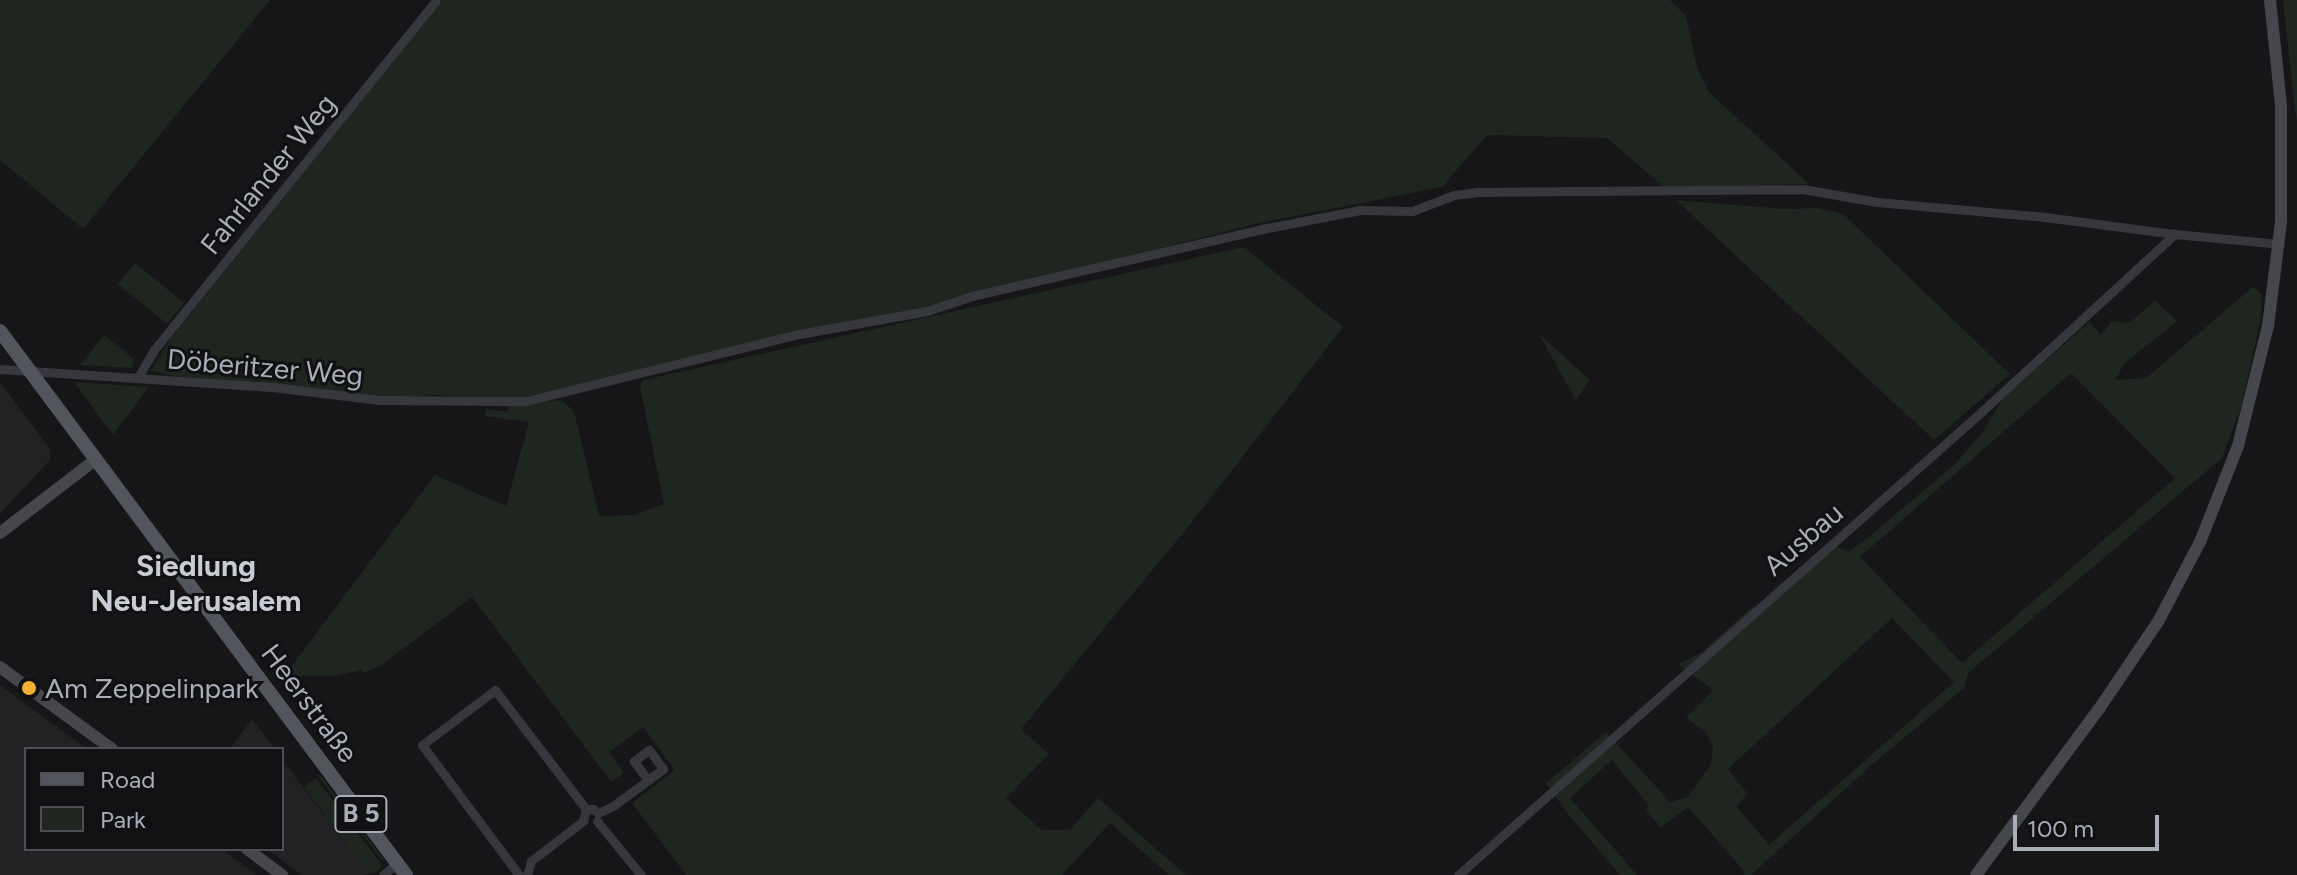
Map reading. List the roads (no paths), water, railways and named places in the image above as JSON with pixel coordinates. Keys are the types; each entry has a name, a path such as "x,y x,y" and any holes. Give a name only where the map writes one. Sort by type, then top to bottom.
{"main road":[{"path":"1976,875 2130,665 2166,607 2200,542 2238,446 2255,391 2280,244 2283,149 2270,0"},
{"name":"Heerstraße","path":"0,331 402,869"},
{"path":"0,533 96,459"},
{"path":"0,667 109,747"},
{"path":"250,851 282,875"}],"street":[{"name":"Fahrlander Weg","path":"138,377 154,350 436,0"},
{"name":"Döberitzer Weg","path":"0,369 325,392 387,401 526,401 799,334 927,311 972,296 1257,230 1360,210 1412,211 1454,195 1478,192 1803,189 1877,202 2045,217 2175,234"},
{"path":"2175,234 2280,244"},
{"name":"Ausbau","path":"1458,875 1978,415 2175,234"},
{"path":"519,875 422,745 495,690 641,875"},
{"path":"583,821 590,825 648,780"},
{"path":"527,875 531,861 583,821 586,809"},
{"path":"383,875 402,869"}],"place":[{"name":"Am Zeppelinpark","path":"29,688"}],"district":[{"name":"Siedlung Neu-Jerusalem","path":"196,583"}]}
